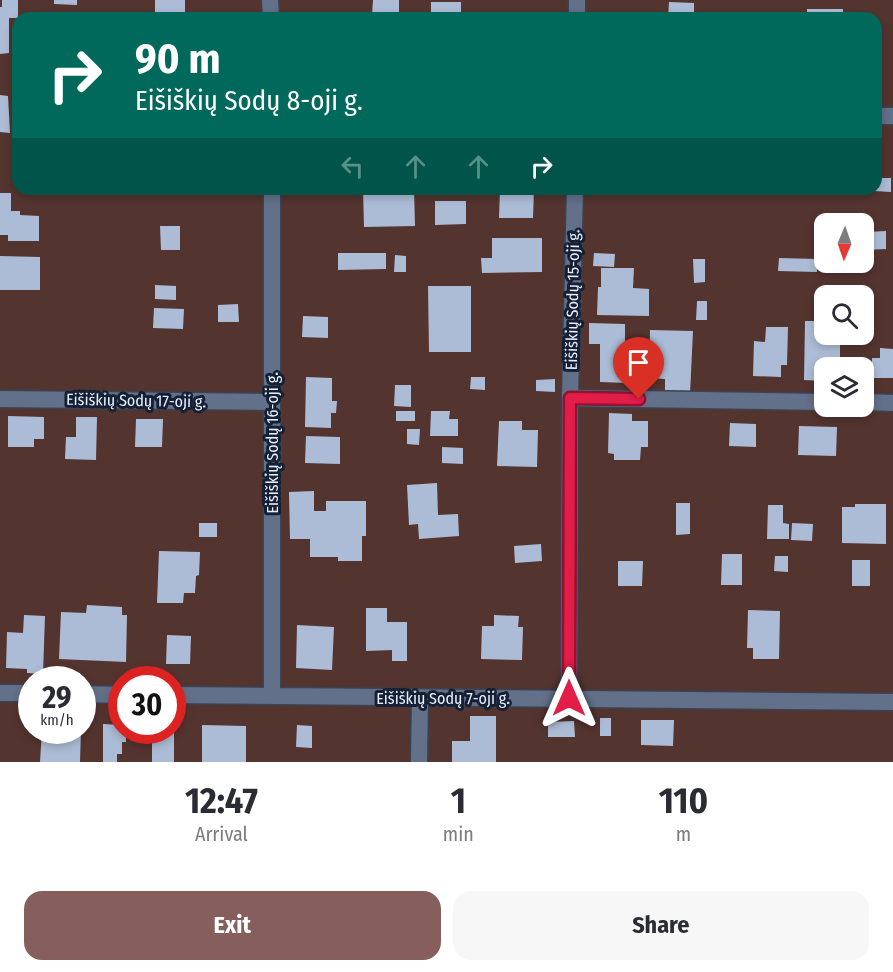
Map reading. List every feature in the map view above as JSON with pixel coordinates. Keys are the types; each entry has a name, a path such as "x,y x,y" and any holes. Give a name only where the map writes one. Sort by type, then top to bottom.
{"street":[{"name":"Eišiškių Sodų 16-oji g.","path":"272,195 272,696"},
{"name":"Eišiškių Sodų 15-oji g.","path":"569,698 570,398 575,195"},
{"path":"570,398 814,402"},
{"name":"Eišiškių Sodų 17-oji g.","path":"0,399 272,402"},
{"path":"874,402 893,403"},
{"path":"0,693 18,693"},
{"name":"Eišiškių Sodų 7-oji g.","path":"186,695 893,702"},
{"path":"419,762 420,698"}],"shaded area":[{"path":"0,0 893,0 893,762 0,762"}],"building":[{"path":"2,0 18,0 18,12 12,12 12,18 9,18 9,53 0,54 0,7 2,7"},
{"path":"54,0 77,0 77,5 54,4"},
{"path":"155,0 185,0 185,12 155,12"},
{"path":"373,0 399,0 399,12 372,12"},
{"path":"431,2 461,2 461,12 431,12"},
{"path":"669,2 694,3 694,12 668,12"},
{"path":"807,9 843,9 843,12 807,12"},
{"path":"0,95 8,96 10,133 0,132"},
{"path":"882,178 891,178 891,192 882,191"},
{"path":"0,193 11,193 11,211 20,211 20,215 39,216 39,241 8,241 8,235 0,235"},
{"path":"363,195 414,195 415,226 364,227"},
{"path":"500,195 534,195 533,218 499,218"},
{"path":"435,201 466,201 466,224 435,225"},
{"path":"160,226 180,226 180,250 161,250"},
{"path":"886,231 886,249 874,250 874,232"},
{"path":"492,238 542,238 542,272 482,273 481,258 492,258"},
{"path":"338,253 386,253 386,269 338,270"},
{"path":"594,253 615,254 614,267 593,266"},
{"path":"395,255 406,256 406,272 394,272"},
{"path":"0,256 40,257 40,290 0,290"},
{"path":"779,258 814,259 814,272 778,271"},
{"path":"693,259 705,259 705,282 694,283"},
{"path":"601,268 634,268 633,288 649,289 649,316 597,315"},
{"path":"155,285 176,286 176,300 155,299"},
{"path":"428,286 471,286 471,352 429,352"},
{"path":"697,301 707,301 707,320 696,320"},
{"path":"238,304 239,322 218,322 218,305"},
{"path":"154,308 184,309 183,329 153,328"},
{"path":"303,316 328,317 328,338 302,337"},
{"path":"805,321 814,321 814,345 840,345 840,357 814,357 814,380 804,380"},
{"path":"589,323 625,324 625,352 629,353 629,383 600,382 600,344 589,344"},
{"path":"766,327 788,327 787,365 781,365 781,377 753,376 754,341 765,342"},
{"path":"650,330 693,331 690,394 665,393 665,379 649,378"},
{"path":"880,348 893,349 893,378 874,378 874,358 880,358"},
{"path":"306,377 332,378 332,401 337,401 336,413 331,413 331,428 305,427"},
{"path":"471,377 485,377 485,390 470,389"},
{"path":"555,379 555,392 536,391 536,380"},
{"path":"395,385 411,385 411,407 394,406"},
{"path":"396,411 415,411 415,421 396,421"},
{"path":"431,411 450,411 449,419 458,419 458,436 430,436"},
{"path":"609,413 632,414 632,421 648,421 648,447 641,447 640,460 614,460 614,454 608,453"},
{"path":"8,416 44,417 44,439 34,439 34,447 8,447"},
{"path":"76,417 97,417 96,460 65,459 66,437 76,437"},
{"path":"136,419 163,419 162,447 135,447"},
{"path":"499,421 522,421 522,430 538,430 537,467 497,466"},
{"path":"730,423 756,424 756,447 729,446"},
{"path":"799,426 837,427 836,456 798,455"},
{"path":"407,429 420,429 419,445 407,444"},
{"path":"306,436 340,437 340,464 305,463"},
{"path":"442,447 463,448 463,464 442,463"},
{"path":"437,483 438,515 458,514 459,536 419,539 418,524 409,525 407,485"},
{"path":"314,491 314,511 326,511 326,501 366,501 366,536 362,536 362,561 338,561 338,557 310,557 310,539 290,539 289,492"},
{"path":"676,503 690,503 690,534 676,535"},
{"path":"855,504 886,504 886,544 842,543 842,507 855,507"},
{"path":"768,505 783,505 783,523 789,524 789,539 767,539"},
{"path":"199,523 217,523 217,537 199,537"},
{"path":"792,523 813,524 812,541 791,540"},
{"path":"541,544 542,561 515,563 514,546"},
{"path":"159,551 200,552 195,593 184,593 183,603 157,603"},
{"path":"722,554 742,554 742,585 721,585"},
{"path":"775,556 788,556 788,572 774,571"},
{"path":"852,560 870,560 870,586 852,586"},
{"path":"618,561 643,561 642,586 618,586"},
{"path":"87,605 122,607 122,615 127,615 126,662 59,659 61,612 86,613"},
{"path":"366,608 387,608 387,622 407,622 407,661 392,661 392,650 366,651"},
{"path":"748,610 780,611 779,659 753,659 753,648 747,648"},
{"path":"24,615 45,616 43,666 6,668 7,632 23,633"},
{"path":"494,615 519,616 518,627 523,627 522,660 481,659 482,626 494,626"},
{"path":"297,625 334,627 332,670 296,668"},
{"path":"167,635 191,636 190,664 166,664"},
{"path":"470,716 496,716 496,762 452,762 452,741 470,741"},
{"path":"600,718 611,718 611,736 600,736"},
{"path":"641,720 674,720 673,746 641,745"},
{"path":"574,721 575,737 548,737 548,722"},
{"path":"103,724 108,724 108,744 122,744 122,754 117,754 117,762 103,762"},
{"path":"202,725 246,726 246,762 202,762"},
{"path":"297,725 312,726 312,748 296,747"},
{"path":"41,744 81,744 80,762 40,762"},
{"path":"152,744 174,744 174,762 152,762"}],"route":[{"path":"569,698 570,398 639,399"}]}
